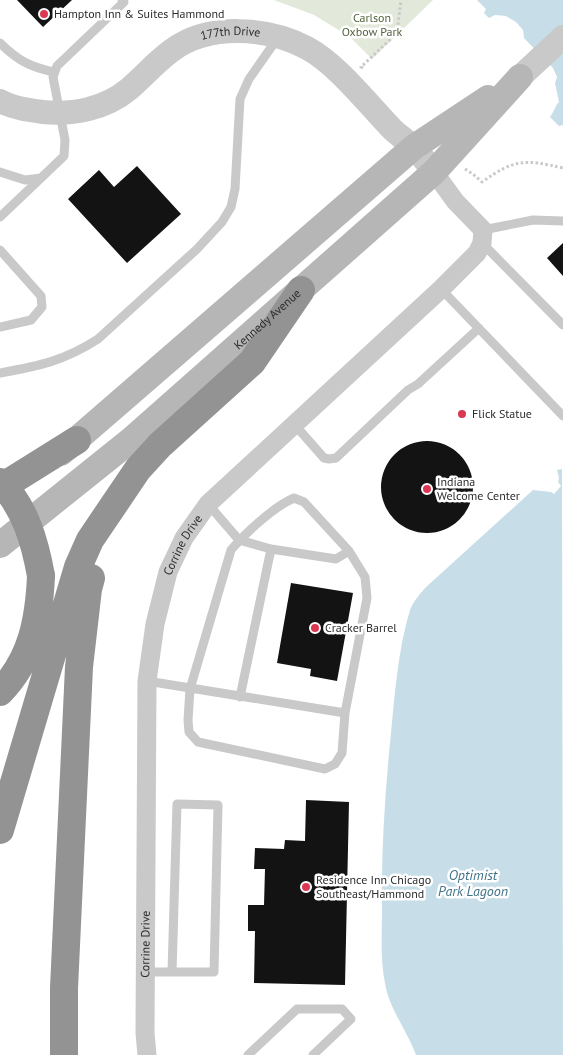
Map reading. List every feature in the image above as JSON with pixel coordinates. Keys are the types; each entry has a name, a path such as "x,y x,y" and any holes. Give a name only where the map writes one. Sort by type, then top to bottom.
{"highway":[{"path":"0,830 78,567 90,540 138,469 160,445 252,362 300,290"},
{"path":"0,488 77,440"},
{"path":"0,482 6,487 24,515 36,548 41,576 36,630 10,682 0,692"},
{"path":"64,1055 64,988 78,667 88,590 114,502"}],"main road":[{"name":"Kennedy Avenue","path":"0,503 77,440 414,148 520,77"},
{"name":"Kennedy Avenue","path":"0,545 131,440 434,172 520,77"}],"street":[{"name":"177th Drive","path":"0,100 10,106 62,114 80,112 105,104 126,91 172,50 195,38 219,32 266,32 308,48 327,61 395,132 414,148 434,172"},
{"name":"Kennedy Avenue","path":"520,77 563,37"},
{"path":"434,172 482,237"},
{"name":"Corrine Drive","path":"147,1055 145,1033 147,681 154,624 168,572 184,538 208,504 441,289 477,253 482,237"}],"lane":[{"path":"0,218 64,156 66,140 53,77 54,72 61,61 124,2 122,0"},
{"path":"0,373 39,366 62,359 98,339 213,234 231,207 235,189 240,100 249,78 279,36"},
{"path":"0,42 19,60 54,72"},
{"path":"0,172 25,180 41,178"},
{"path":"563,221 533,220 482,237 563,325"},
{"path":"0,250 41,296 42,307 31,320 1,325"},
{"path":"441,289 563,416"},
{"path":"294,424 324,458 336,458 408,390 418,384 479,328"},
{"path":"294,498 304,502 349,552 365,577 367,598 344,713 342,753 335,764 325,769 198,742 190,732 188,720 190,689 231,550 239,540 283,503 294,498"},
{"path":"208,504 239,540 271,549 336,559 349,552"},
{"path":"240,697 271,549"},
{"path":"147,681 344,713"},
{"path":"146,972 172,972 214,972 218,805 177,804 172,972"},
{"path":"248,1055 297,1009 342,1009 352,1019 313,1055"}],"path":[{"path":"361,67 397,33 402,0"},
{"path":"474,174 482,182 500,170 520,162 546,164 563,168"}],"green space":[{"name":"Carlson Oxbow Park","path":"274,0 433,0 372,59 350,37 314,15"}],"water":[{"path":"477,0 563,0 563,125 559,126 550,117 559,102 555,83 557,77 553,68 524,38 523,30 516,22 506,16 495,15 489,18 484,13 486,9"},
{"name":"Optimist Park Lagoon","path":"562,469 563,1055 416,1055 390,1002 382,965 383,844 387,777 394,702 406,625 411,607 425,588 533,490 554,494 561,486 558,482 557,470"}],"building":[{"name":"Hampton Inn & Suites Hammond","path":"17,0 72,0 43,27"},
{"path":"137,166 181,214 127,263 68,199 99,170 114,187"},
{"path":"563,243 563,276 547,258"},
{"name":"Indiana Welcome Center","path":"427,441 444,445 459,455 469,470 473,487 469,504 459,519 444,529 427,533 410,529 395,519 385,504 381,487 385,470 395,455 410,445"},
{"name":"Cracker Barrel","path":"291,583 353,593 337,681 310,676 311,669 277,663"},
{"name":"Residence Inn Chicago Southeast/Hammond","path":"306,800 349,802 345,985 254,983 255,931 248,931 248,905 264,905 265,869 254,869 255,848 284,849 285,840 305,841"}],"place":[{"name":"Hampton Inn & Suites Hammond","path":"44,14"},
{"name":"Flick Statue","path":"462,414"},
{"name":"Indiana Welcome Center","path":"427,489"},
{"name":"Cracker Barrel","path":"315,628"},
{"name":"Residence Inn Chicago Southeast/Hammond","path":"306,887"}]}
